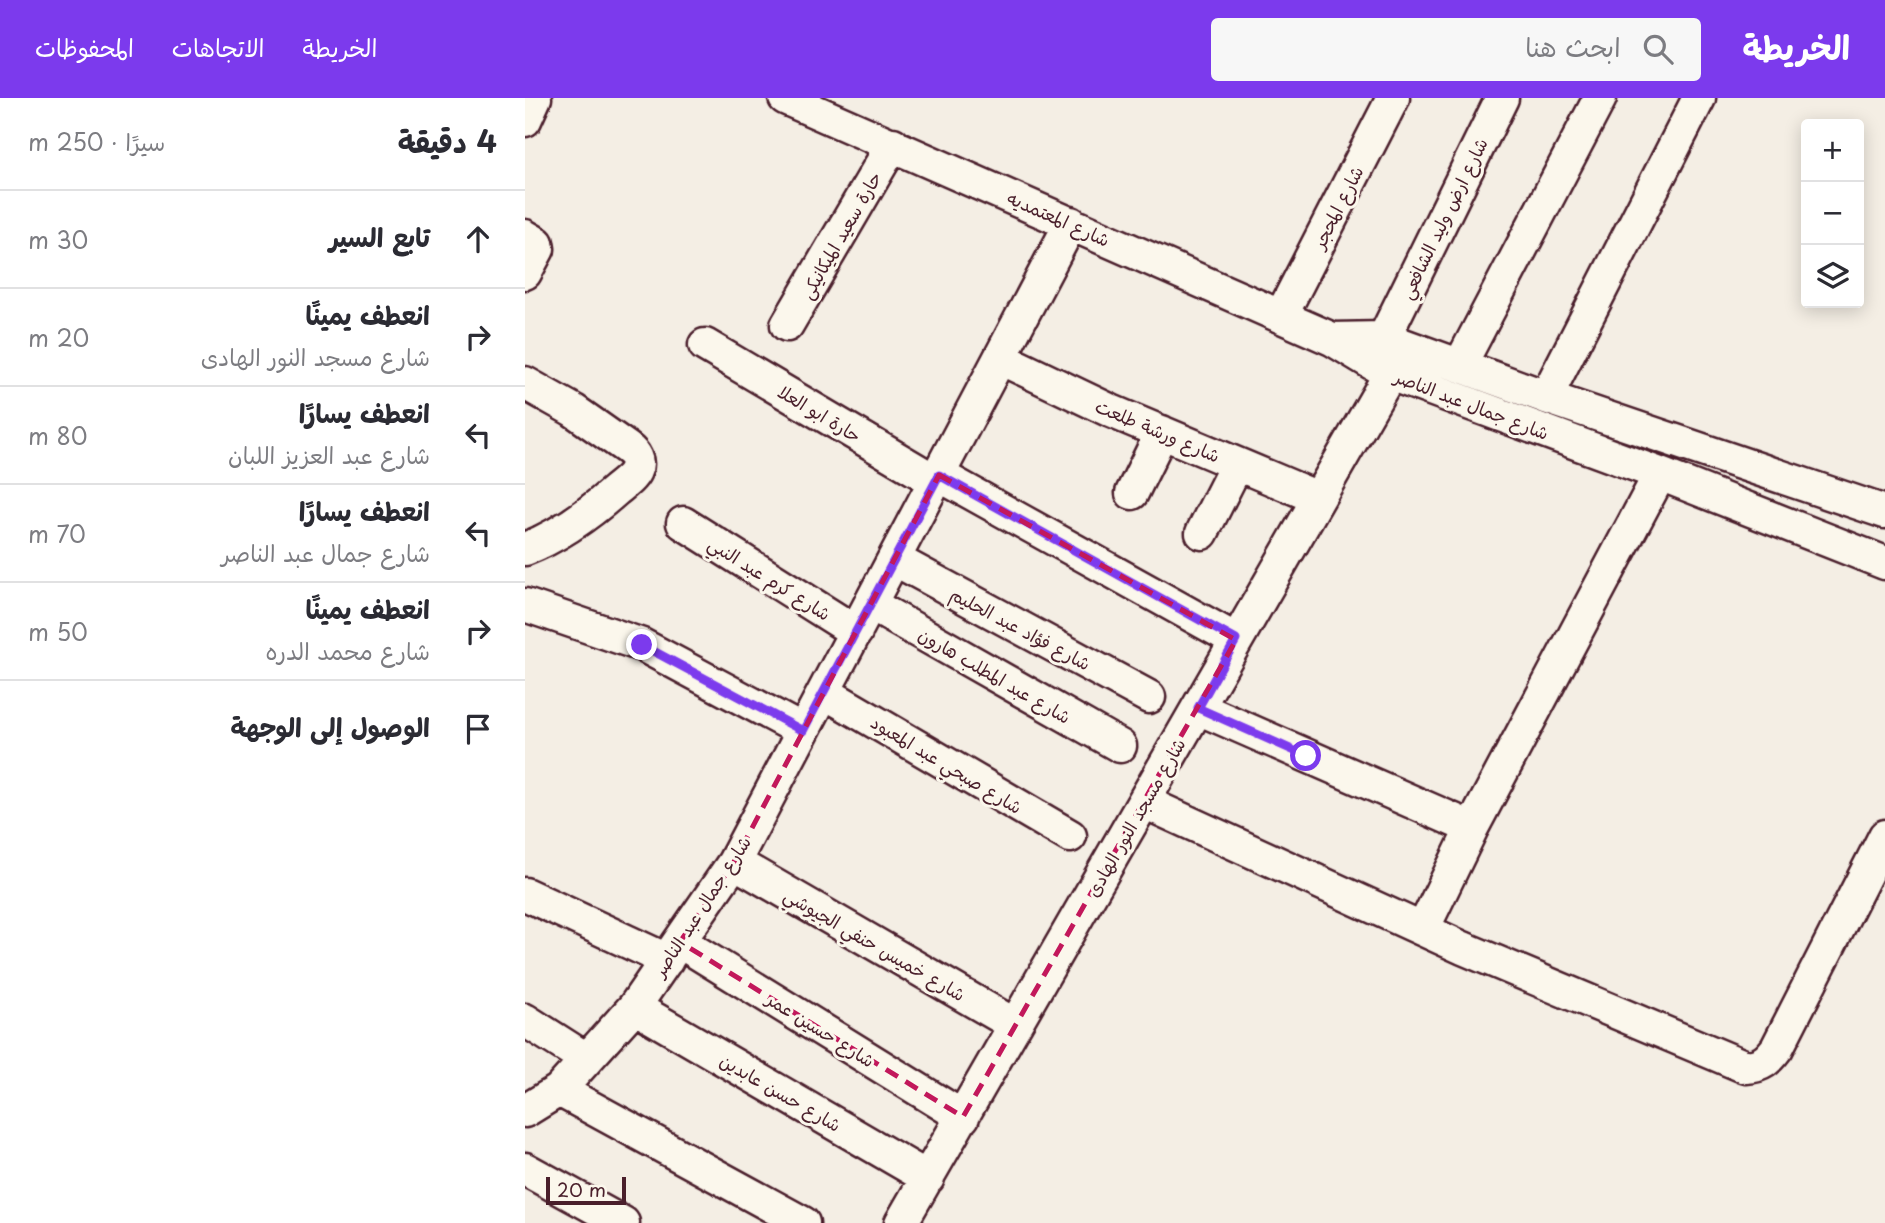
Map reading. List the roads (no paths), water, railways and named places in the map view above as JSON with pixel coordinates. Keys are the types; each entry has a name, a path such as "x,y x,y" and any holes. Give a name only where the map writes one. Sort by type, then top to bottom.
{"street":[{"path":"525,120 535,98"},
{"name":"شارع المعتمديه","path":"785,98 1332,339"},
{"name":"شارع المحجر","path":"1281,316 1393,98"},
{"name":"شارع ارض وليد الشافعي","path":"1384,338 1502,98"},
{"path":"1460,365 1600,98"},
{"path":"1546,397 1699,98"},
{"name":"حارة سعيد الميكانيكى","path":"787,325 893,144"},
{"name":"شارع جمال عبد الناصر","path":"525,1111 559,1090 634,1007 734,862 1071,223"},
{"path":"525,236 537,243 538,249 525,273"},
{"name":"شارع جمال عبد الناصر","path":"1332,339 1384,338 1546,397 1885,512"},
{"name":"شارع جمال عبد الناصر","path":"1332,339 1390,374 1660,474 1885,563"},
{"name":"حارة ابو العلا","path":"705,345 937,478 1236,640"},
{"name":"شارع ورشة طلعت","path":"1000,358 1162,432 1318,498"},
{"name":"شارع مسجد النور الهادى","path":"901,1223 1390,374"},
{"path":"525,383 573,410 627,447 637,461 635,471 630,477 596,508 564,530 525,549"},
{"path":"1132,494 1162,432"},
{"path":"1202,533 1237,464"},
{"path":"1423,929 1472,828 1660,474"},
{"name":"شارع كرم عبد النبي","path":"683,523 863,618"},
{"name":"شارع فؤاد عبد الحليم","path":"894,559 1149,697"},
{"path":"525,605 642,645 803,731"},
{"name":"شارع عبد المطلب هارون","path":"863,618 1120,746"},
{"name":"شارع صبحي عبد المعبود","path":"824,692 1070,836"},
{"path":"1198,708 1472,828"},
{"path":"1144,802 1423,929 1746,1067 1758,1066 1777,1048 1885,836"},
{"name":"شارع خميس حنفي الجيوشي","path":"734,862 1015,1025"},
{"name":"شارع حسين عمر","path":"525,894 673,951 963,1117"},
{"name":"شارع حسن عابدين","path":"634,1007 928,1178"},
{"path":"525,1020 586,1059"},
{"path":"559,1090 803,1223"},
{"path":"525,1169 620,1222"}]}
